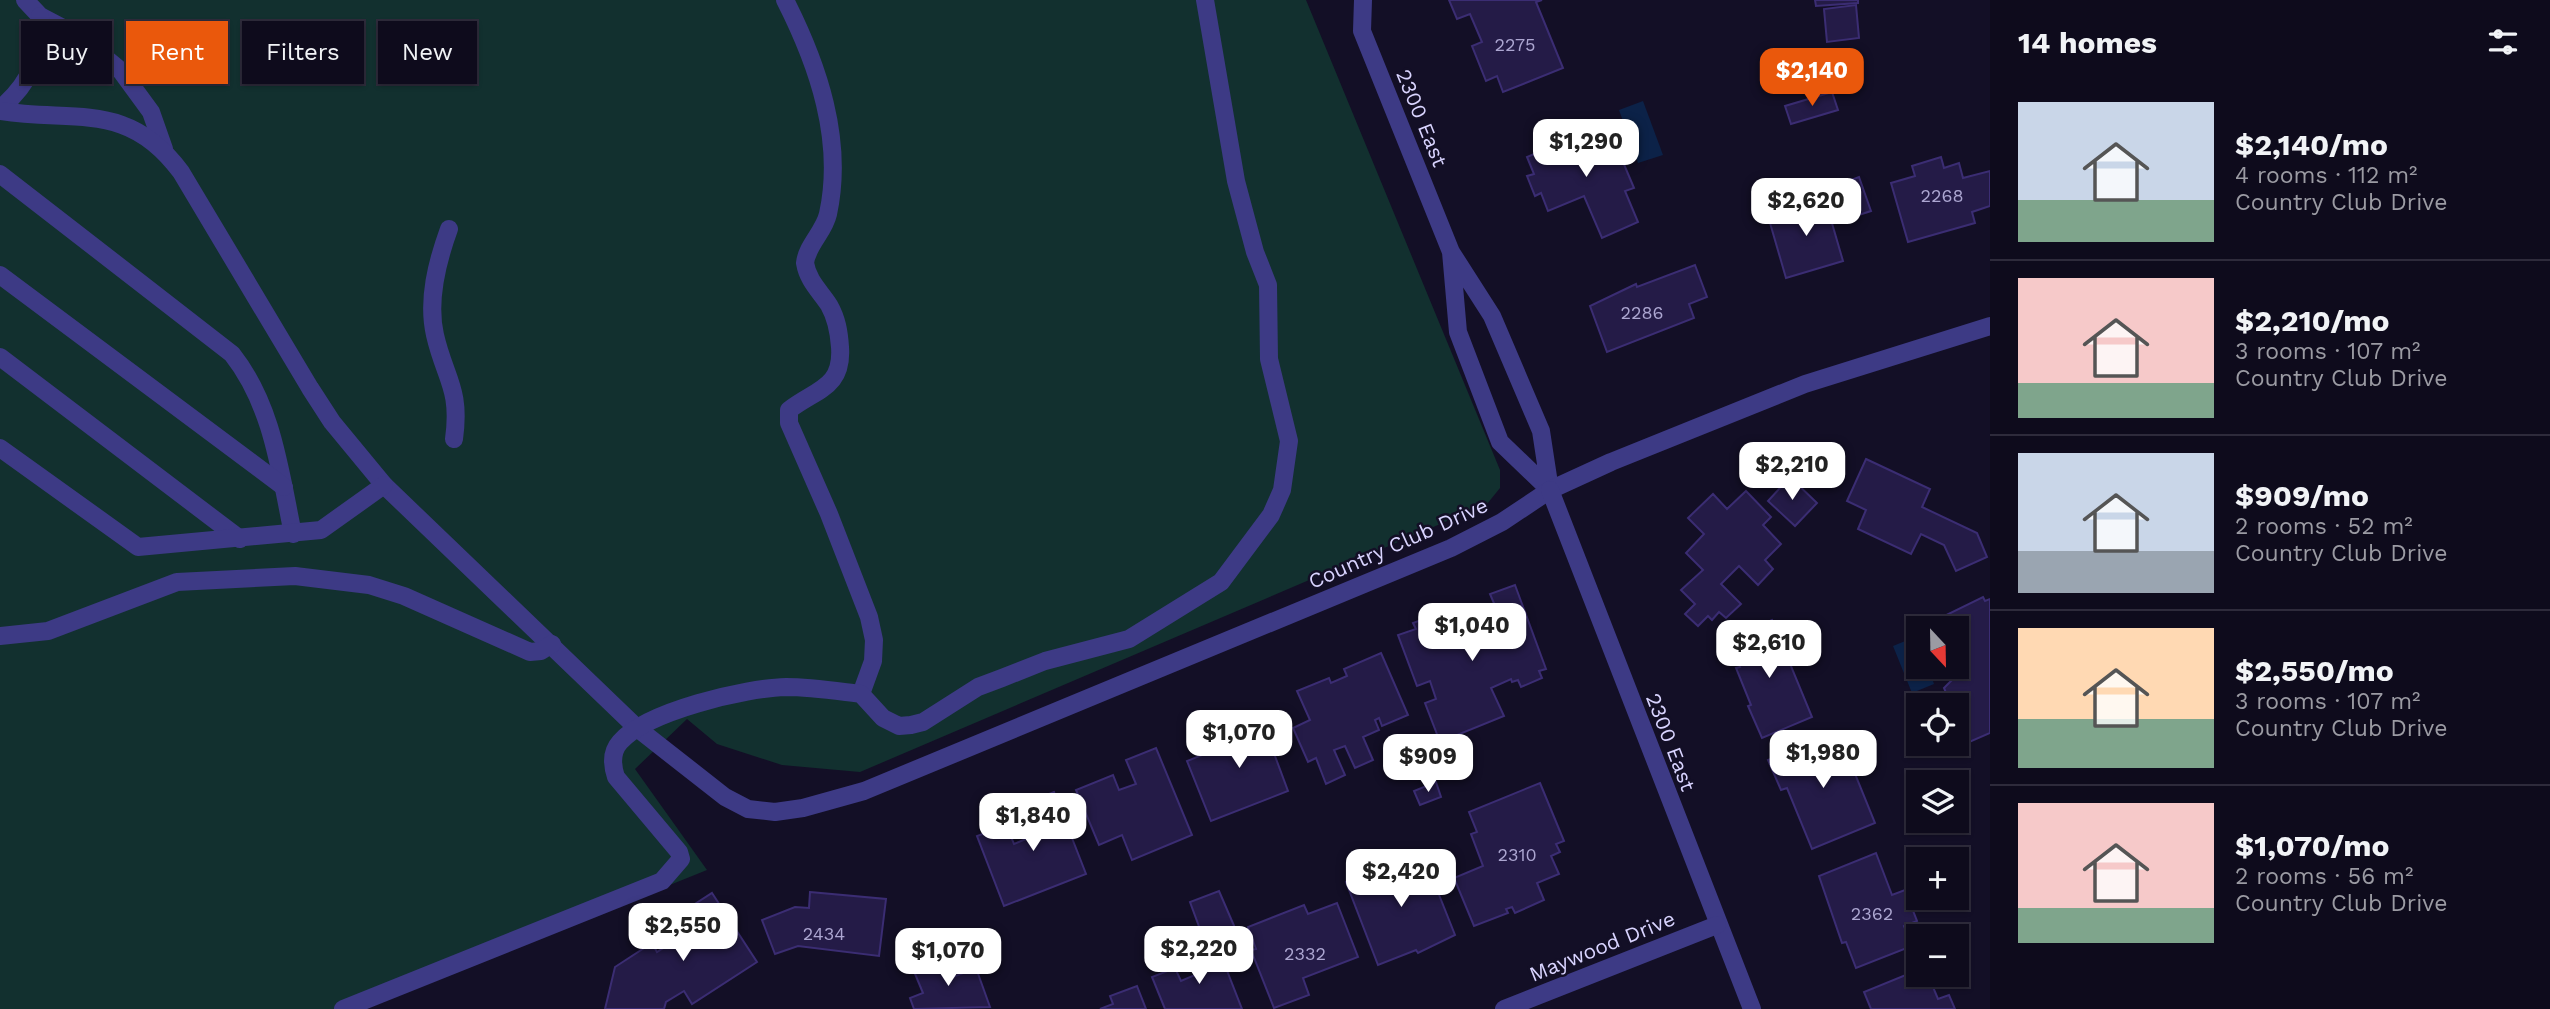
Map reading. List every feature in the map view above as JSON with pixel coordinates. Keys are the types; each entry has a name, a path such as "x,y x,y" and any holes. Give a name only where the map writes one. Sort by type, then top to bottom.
{"street":[{"path":"25,0 40,16 80,37 121,71 151,112 164,149"},
{"path":"785,0 803,35 826,106 832,146 830,206 825,225 806,263 813,285 829,306 839,328 841,362 836,377 830,383 789,410 789,423 829,514 869,617 874,640 873,661 861,694"},
{"path":"343,1009 662,881 681,859 679,852 616,777 612,763 619,742 638,728 679,710 734,695 785,687 861,694 883,718 899,726 923,722 978,687 1034,665 1129,639 1221,582 1271,515 1282,490 1289,440 1269,359 1268,285 1255,252 1236,181 1205,0"},
{"name":"2300 East","path":"1363,0 1362,31 1451,252 1492,316 1541,431 1550,490 1717,925 1752,1009"},
{"path":"0,110 25,84 33,70 41,38 40,16"},
{"path":"0,110 75,114 112,121 142,133 164,149"},
{"name":"Country Club Drive","path":"164,149 181,172 317,399 384,485 638,728 725,797 748,808 775,812 803,808 864,791 1451,548 1502,522 1550,490 1805,384 1990,326"},
{"path":"0,174 232,354 261,401 271,430 293,534"},
{"path":"449,229 435,279 433,311 435,334 456,395 458,411 454,439"},
{"name":"2300 East","path":"1451,252 1458,332 1500,442 1550,490"},
{"path":"0,275 284,487"},
{"path":"0,357 240,538"},
{"path":"0,448 138,547 321,530 384,485"},
{"path":"0,636 48,631 177,582 295,576 369,585 404,596 530,652 541,651 552,644"},
{"name":"Maywood Drive","path":"1504,1009 1717,925"}],"green space":[{"path":"0,0 1306,0 1500,470 1500,488 1487,504 860,772 782,765 717,744 687,719 635,769 707,870 362,1009 0,1009"}],"water":[{"path":"1643,101 1663,155 1638,163 1619,110"},
{"path":"1906,641 1906,678 1893,646"},
{"path":"1906,679 1932,679 1934,684 1912,693"}],"building":[{"path":"1449,0 1542,0 1536,2 1563,68 1503,92 1497,76 1486,81 1472,46 1482,42 1470,14 1457,19"},
{"path":"1815,0 1858,0 1858,3 1816,6"},
{"path":"1856,5 1859,38 1827,42 1824,9"},
{"path":"1832,92 1838,110 1791,124 1785,106"},
{"path":"1599,126 1608,146 1615,143 1634,188 1625,191 1638,222 1602,238 1584,196 1548,211 1541,193 1535,196 1527,176 1534,174 1527,157"},
{"path":"1941,157 1944,168 1959,163 1963,178 1990,171 1990,206 1972,212 1975,223 1908,242 1891,183 1915,176 1912,166"},
{"path":"1859,177 1871,211 1837,222 1827,189"},
{"path":"1817,195 1829,213 1843,261 1786,278 1770,223 1794,215 1790,202"},
{"path":"1695,265 1707,297 1689,304 1694,318 1607,352 1590,306 1636,284 1637,287"},
{"path":"1866,459 1930,489 1922,507 1977,533 1987,557 1956,571 1944,545 1921,534 1911,554 1858,529 1866,510 1847,501"},
{"path":"1790,477 1817,503 1795,526 1768,501"},
{"path":"1746,491 1771,517 1763,525 1781,544 1765,560 1773,569 1758,585 1739,566 1721,584 1741,604 1726,618 1719,612 1712,620 1708,616 1698,626 1685,614 1695,604 1681,590 1703,570 1686,553 1704,534 1688,518 1713,494 1727,509"},
{"path":"1515,585 1546,669 1539,671 1542,678 1521,687 1518,680 1512,682 1511,679 1491,688 1504,716 1440,742 1425,703 1436,699 1430,681 1417,686 1398,635 1416,629 1413,623 1448,610 1457,631 1467,628 1465,622 1485,615 1488,619 1499,615 1490,594"},
{"path":"1983,597 1985,601 1990,599 1990,733 1969,742 1969,693 1946,693 1944,688 1952,680 1969,679 1969,616 1944,616"},
{"path":"1772,620 1812,717 1762,738 1748,706 1751,705 1736,668 1740,667 1728,639"},
{"path":"1381,653 1408,715 1382,726 1379,718 1375,720 1379,730 1363,737 1373,760 1355,768 1345,746 1334,750 1345,775 1326,784 1316,758 1308,762 1293,728 1310,720 1297,691 1329,678 1331,683 1347,676 1344,669"},
{"path":"1259,713 1288,791 1211,821 1187,761 1230,744 1224,726"},
{"path":"1838,732 1875,823 1812,849 1787,788 1781,790 1768,760"},
{"path":"1156,748 1192,835 1132,860 1122,835 1099,845 1076,790 1113,775 1119,790 1136,784 1126,760"},
{"path":"1436,782 1441,797 1420,805 1414,791"},
{"path":"1540,783 1564,841 1556,844 1560,852 1551,856 1559,874 1537,883 1544,900 1515,913 1512,907 1506,909 1508,913 1474,926 1454,878 1483,866 1471,834 1477,832 1469,812"},
{"path":"1054,792 1086,874 1004,906 977,836 1006,825 1014,844 1031,837 1018,806"},
{"path":"1422,852 1455,935 1418,953 1416,950 1378,965 1346,882"},
{"path":"1876,853 1892,895 1905,890 1906,910 1913,910 1917,921 1904,926 1906,948 1856,968 1846,942 1842,943 1819,876"},
{"path":"1219,891 1235,928 1204,940 1190,902"},
{"path":"810,892 886,899 879,956 798,946 775,954 762,920 795,907 809,908"},
{"path":"712,893 757,962 692,1004 684,991 666,1002 664,1009 605,1009 615,967 652,943 657,952 694,928 684,911"},
{"path":"1337,903 1358,957 1303,978 1309,995 1274,1008 1251,950 1256,949 1248,927 1304,905 1308,914"},
{"path":"1217,945 1242,1009 1165,1009 1152,977 1175,968 1181,981 1202,972 1195,954"},
{"path":"945,956 953,977 976,968 990,1007 914,1009 910,998 923,993 913,969"},
{"path":"1906,975 1906,987 1933,987 1938,999 1949,995 1955,1009 1871,1009 1864,992"},
{"path":"1137,986 1146,1009 1100,1009 1113,1004 1110,996"}]}
